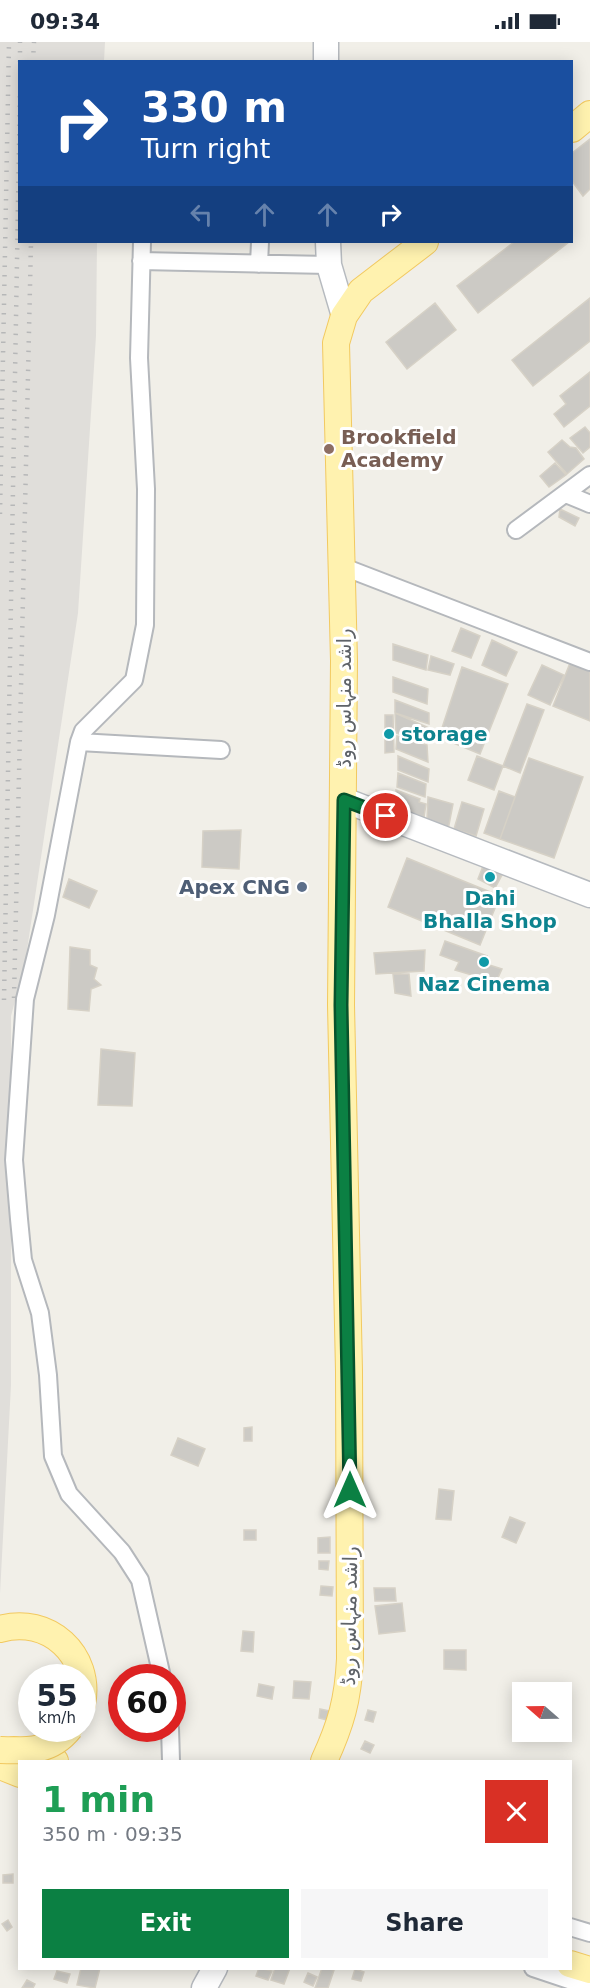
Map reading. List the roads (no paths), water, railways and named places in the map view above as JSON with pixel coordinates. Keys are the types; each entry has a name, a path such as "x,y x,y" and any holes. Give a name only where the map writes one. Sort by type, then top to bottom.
{"main road":[{"path":"573,128 590,114"},
{"path":"344,315 361,291 424,243"},
{"name":"راشد منہاس روڈ","path":"324,1760 337,1733 348,1697 350,1659 349,1371 341,1005 344,800 341,566 335,377 336,342 344,315"},
{"path":"1,1629 16,1626 46,1631 66,1645 78,1664"},
{"path":"0,1750 36,1751 55,1742"},
{"path":"0,1744 52,1760"},
{"path":"0,1750 26,1760"},
{"path":"0,1766 18,1773"},
{"path":"572,1948 590,1953"},
{"path":"572,1965 590,1970"}],"street":[{"path":"326,42 326,60"},
{"path":"142,243 140,357 146,489 145,626 134,680 83,730 78,742 46,915 25,999 14,1160 23,1260 40,1313 48,1375 53,1456 69,1494 122,1552 140,1580 159,1664"},
{"path":"259,264 260,243"},
{"path":"328,243 329,265 344,315"},
{"path":"141,261 329,265"},
{"path":"516,530 590,475"},
{"path":"566,494 590,504"},
{"path":"341,566 590,662"},
{"path":"78,742 221,750"},
{"path":"344,800 588,889"},
{"path":"170,1742 171,1760"},
{"path":"572,1928 590,1933"},
{"path":"204,1988 214,1970"},
{"path":"539,1970 590,1987"}],"railway":[{"path":"0,514 9,42"},
{"path":"20,42 20,60"},
{"path":"33,60 34,42"},
{"path":"4,1000 18,205"},
{"path":"14,998 31,243"}],"place":[{"name":"Brookfield Academy","path":"329,449"},
{"name":"storage","path":"389,734"},
{"name":"Dahi Bhalla Shop","path":"490,877"},
{"name":"Apex CNG","path":"302,887"},
{"name":"Naz Cinema","path":"484,962"}]}
